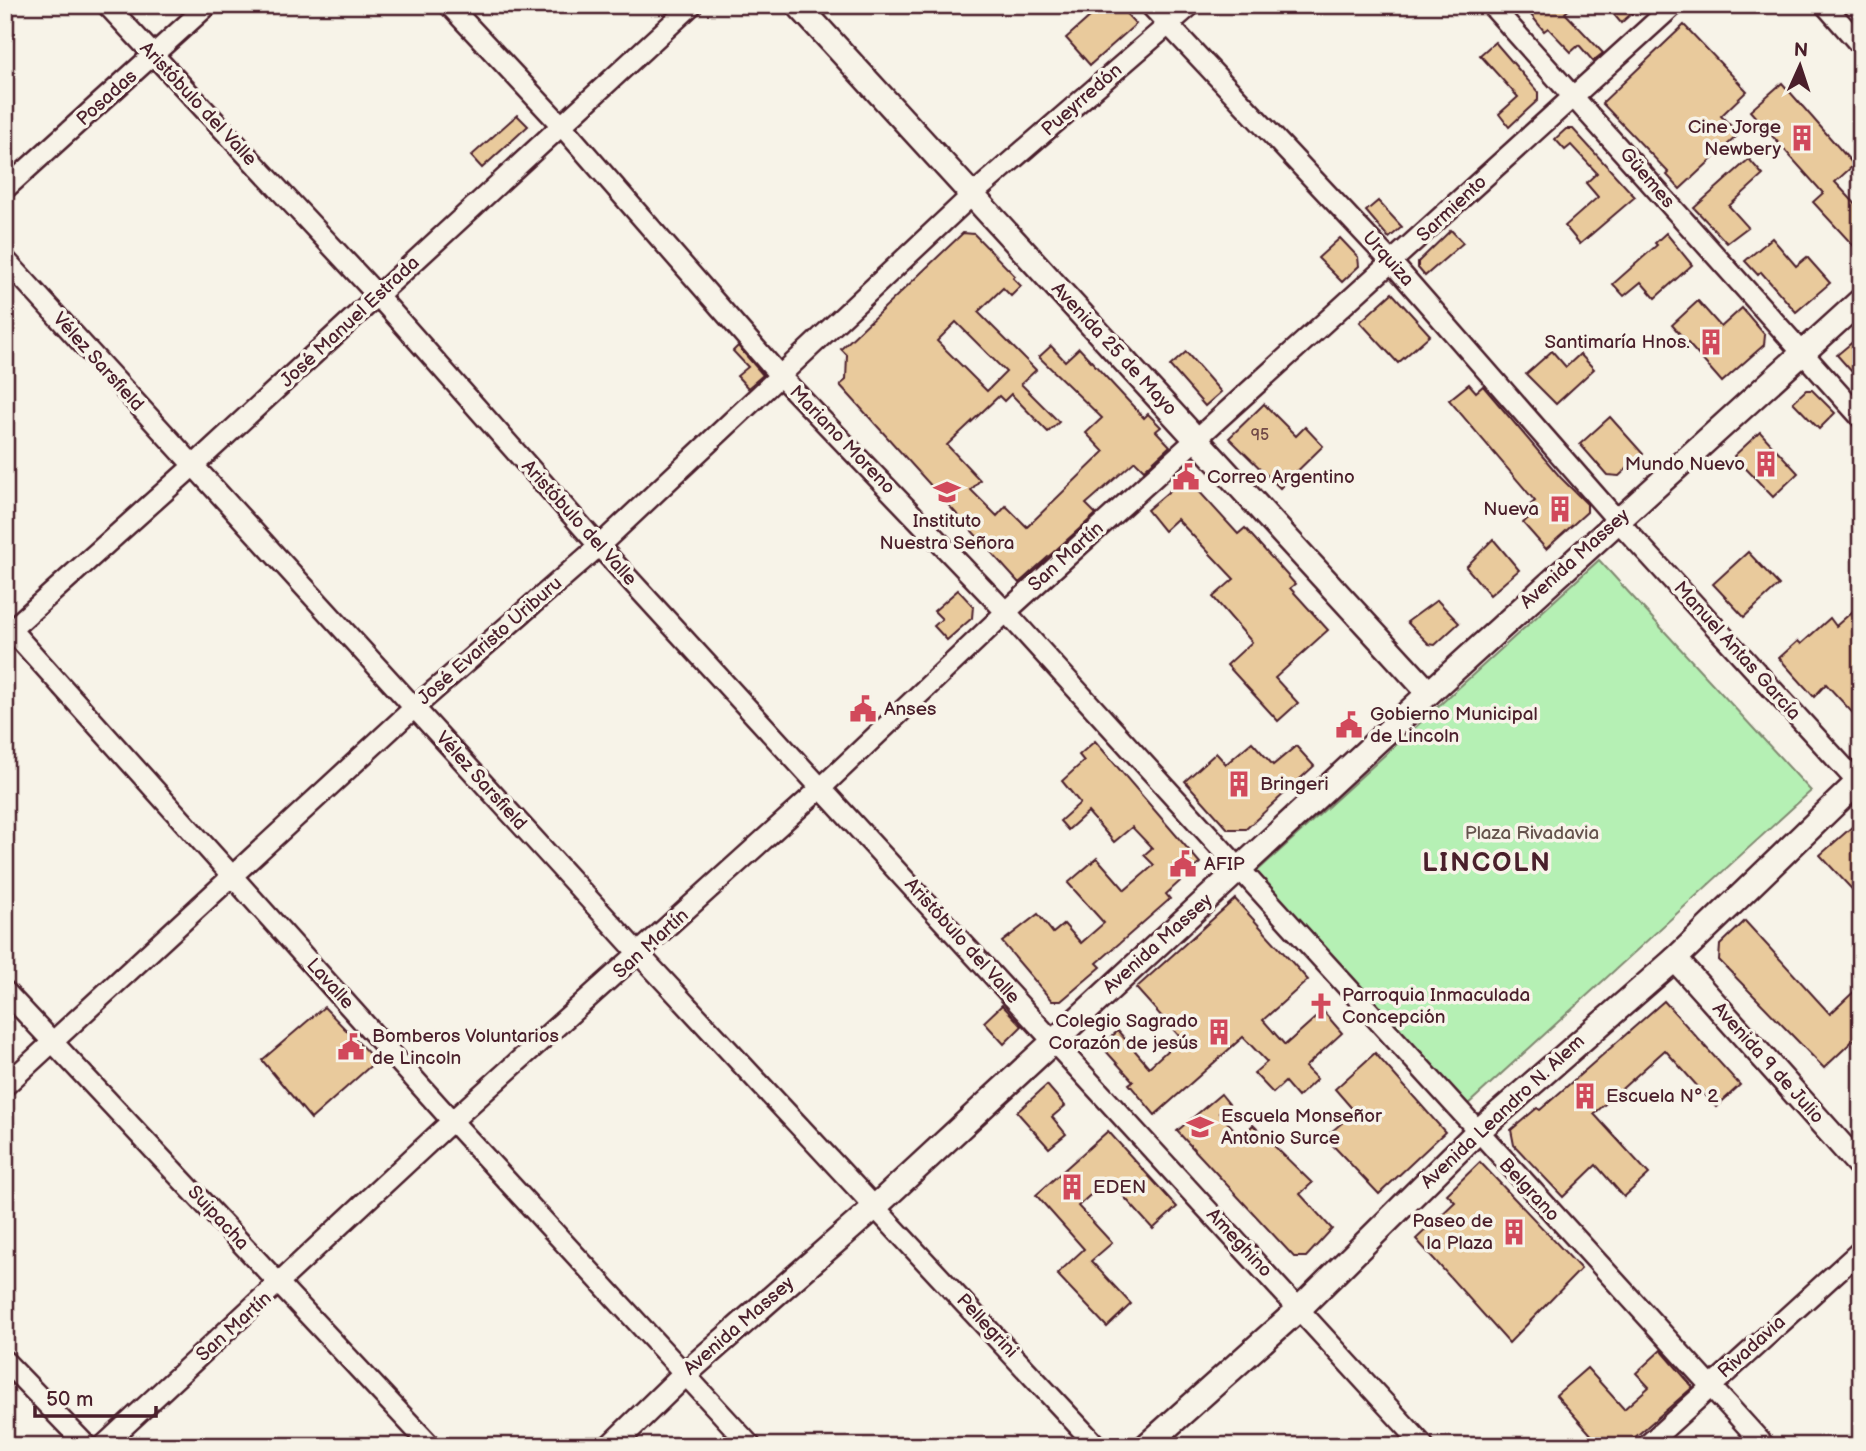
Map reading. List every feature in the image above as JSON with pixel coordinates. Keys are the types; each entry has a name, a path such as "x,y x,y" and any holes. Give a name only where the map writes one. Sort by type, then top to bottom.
{"main road":[{"name":"Avenida 25 de Mayo","path":"798,5 1429,693"},
{"name":"Avenida Massey","path":"611,1446 685,1374 876,1206 1617,520 1861,300"},
{"name":"Avenida Leandro N. Alem","path":"1146,1446 1299,1309 1476,1133 1675,958 1859,782"},
{"name":"Avenida 9 de Julio","path":"1675,958 1861,1167"}],"street":[{"name":"Aristóbulo del Valle","path":"107,5 152,57 379,296 599,546 1052,1041"},
{"name":"Posadas","path":"5,189 208,5"},
{"name":"Mariano Moreno","path":"449,5 561,125 780,376 1006,612 1238,871"},
{"name":"José Manuel Estrada","path":"7,629 192,467 692,5"},
{"name":"Urquiza","path":"1150,5 1393,264 1617,520"},
{"name":"Pueyrredón","path":"972,195 1191,5"},
{"name":"Güemes","path":"1491,5 1861,418"},
{"name":"Sarmiento","path":"1197,439 1393,264 1674,5"},
{"path":"1825,5 1861,46"},
{"name":"José Evaristo Uriburu","path":"5,1086 414,708 599,546 972,195"},
{"name":"Vélez Sarsfield","path":"5,258 192,467 640,955 876,1206"},
{"name":"San Martín","path":"103,1446 452,1121 640,955 1006,612 1197,439"},
{"name":"Manuel Antas García","path":"1617,520 1859,782"},
{"name":"Lavalle","path":"7,629 233,875 452,1121 751,1446"},
{"name":"Belgrano","path":"1238,871 1765,1446"},
{"name":"Suipacha","path":"5,991 430,1446"},
{"name":"Ameghino","path":"1052,1041 1424,1446"},
{"name":"Pellegrini","path":"876,1206 1097,1446"},
{"name":"Rivadavia","path":"1646,1446 1861,1250"},
{"path":"5,1361 87,1446"}],"green space":[{"name":"Plaza Rivadavia","path":"1599,560 1811,791 1466,1106 1253,875"}],"building":[{"path":"1086,5 1118,5 1136,24 1090,65 1066,38 1093,14"},
{"path":"1523,5 1574,5 1565,13 1603,53 1593,61 1579,45 1571,52 1548,28 1544,31"},
{"path":"1606,5 1641,5 1621,23"},
{"path":"1684,25 1747,91 1721,116 1739,134 1680,189 1667,175 1669,173 1602,103"},
{"path":"1495,42 1538,92 1538,100 1509,127 1499,114 1518,97 1480,55"},
{"name":"Cine Jorge Newbery","path":"1782,83 1854,165 1835,182 1861,210 1861,254 1813,202 1823,193 1750,111"},
{"path":"517,115 528,126 482,168 471,156"},
{"path":"1566,129 1573,129 1635,197 1580,244 1565,226 1598,197 1586,183 1597,173 1571,145 1565,150 1555,139"},
{"path":"1749,159 1763,175 1729,206 1748,227 1727,243 1694,208"},
{"path":"1378,201 1402,227 1389,238 1366,211"},
{"path":"1451,230 1463,243 1425,276 1418,268 1418,262"},
{"path":"963,233 974,234 1015,276 1013,278 1021,286 1011,296 1003,288 978,312 1036,370 1021,384 1059,422 1048,432 1011,394 1004,401 999,396 947,445 980,480 971,490 997,516 1006,506 1027,527 1104,452 1086,433 1102,418 1039,357 1051,346 1065,361 1079,348 1144,418 1148,414 1161,427 1156,431 1170,446 1144,470 1135,461 1086,504 1096,514 1019,583 840,385 846,380 847,355 841,349","holes":["956,322 1006,372 987,391 937,341"]},
{"path":"1666,233 1692,265 1655,298 1641,282 1624,296 1613,284 1657,245 1655,243"},
{"path":"1340,238 1358,257 1359,266 1342,282 1318,258"},
{"path":"1772,238 1796,266 1807,257 1830,283 1796,312 1761,272 1758,275 1745,261"},
{"path":"1392,293 1430,335 1398,363 1360,322"},
{"name":"Santimaría Hnos.","path":"1698,301 1721,327 1742,308 1765,335 1764,345 1722,382 1672,325"},
{"path":"1861,335 1861,382 1837,355"},
{"path":"738,346 763,375 748,388 737,376 748,367 733,351"},
{"path":"1552,351 1566,367 1580,354 1594,369 1556,404 1526,374"},
{"path":"1186,352 1221,392 1205,406 1170,366"},
{"path":"1469,384 1476,392 1483,386 1561,478 1587,504 1587,512 1546,549 1523,523 1536,511 1530,505 1535,501 1449,400"},
{"path":"1806,390 1812,390 1835,413 1819,429 1793,402"},
{"path":"1264,404 1296,436 1305,427 1323,446 1280,488 1229,438"},
{"path":"1610,417 1643,454 1619,476 1607,475 1580,444"},
{"name":"Mundo Nuevo","path":"1760,432 1798,473 1773,497 1734,456"},
{"path":"1186,477 1238,534 1245,528 1295,584 1290,588 1328,630 1275,678 1298,703 1278,721 1227,665 1252,642 1213,597 1234,579 1177,519 1164,531 1147,510"},
{"path":"1493,539 1519,570 1490,595 1466,567"},
{"path":"1748,552 1779,585 1744,617 1713,584"},
{"path":"958,590 973,606 972,618 947,640 934,626 942,619 934,611"},
{"path":"1437,600 1459,623 1435,645 1429,644 1407,622"},
{"path":"1861,604 1861,722 1826,684 1814,697 1779,658 1798,641 1801,644 1830,618 1836,626"},
{"path":"1095,741 1200,863 1166,894 1170,899 1097,963 1101,967 1061,1001 1052,1001 1002,942 1038,914 1053,933 1064,924 1081,943 1104,923 1068,883 1097,858 1125,890 1154,865 1144,855 1152,848 1132,827 1114,842 1088,812 1068,830 1060,821 1080,803 1062,781 1084,761 1079,755"},
{"name":"Bringeri","path":"1252,742 1273,765 1296,746 1314,766 1246,829 1228,829 1185,781 1216,753 1226,764"},
{"path":"1861,819 1861,899 1820,855"},
{"path":"1235,899 1308,980 1263,1020 1285,1045 1323,1011 1342,1033 1305,1067 1317,1079 1298,1097 1285,1082 1273,1093 1254,1073 1267,1062 1243,1037 1155,1115 1129,1084 1133,1081 1105,1050 1105,1042 1118,1031 1149,1067 1181,1038 1136,988"},
{"path":"1745,921 1830,1014 1861,985 1861,1033 1824,1068 1719,960 1720,945"},
{"name":"Escuela Nº 2","path":"1664,1001 1740,1085 1716,1107 1665,1050 1594,1114 1649,1174 1624,1197 1596,1165 1563,1197 1514,1145 1511,1130 1537,1108 1540,1110"},
{"path":"1002,1005 1022,1026 1004,1044 984,1022"},
{"name":"Bomberos Voluntarios de Lincoln","path":"324,1007 376,1061 311,1119 262,1060"},
{"path":"1375,1053 1445,1132 1379,1194 1325,1137 1355,1112 1335,1089"},
{"path":"1047,1085 1065,1106 1052,1117 1066,1134 1049,1148 1017,1112"},
{"path":"1221,1094 1229,1104 1219,1113 1241,1137 1253,1125 1312,1183 1300,1194 1332,1229 1306,1257 1294,1257 1177,1131"},
{"name":"EDEN","path":"1108,1131 1177,1207 1153,1229 1108,1179 1078,1206 1112,1243 1091,1261 1131,1304 1107,1327 1057,1274 1084,1249 1036,1195"},
{"path":"1480,1162 1581,1269 1509,1343 1416,1239 1455,1202 1447,1194"},
{"path":"1661,1350 1693,1387 1625,1446 1601,1446 1556,1395 1587,1368 1624,1409 1649,1387 1636,1373"}],"place":[{"name":"Cine Jorge Newbery","path":"1802,138"},
{"name":"Santimaría Hnos.","path":"1711,342"},
{"name":"Mundo Nuevo","path":"1766,464"},
{"name":"Correo Argentino","path":"1186,477"},
{"name":"Instituto Nuestra Señora","path":"947,492"},
{"name":"Nueva","path":"1560,509"},
{"name":"Anses","path":"863,709"},
{"name":"Gobierno Municipal de Lincoln","path":"1349,725"},
{"name":"Bringeri","path":"1239,784"},
{"name":"AFIP","path":"1183,864"},
{"name":"Parroquia Inmaculada Concepción","path":"1321,1006"},
{"name":"Colegio Sagrado Corazón de jesús","path":"1219,1032"},
{"name":"Bomberos Voluntarios de Lincoln","path":"351,1047"},
{"name":"Escuela Nº 2","path":"1585,1096"},
{"name":"Escuela Monseñor Antonio Surce","path":"1200,1127"},
{"name":"EDEN","path":"1072,1187"},
{"name":"Paseo de la Plaza","path":"1514,1232"}],"district":[{"name":"LINCOLN","path":"1487,863"}]}
